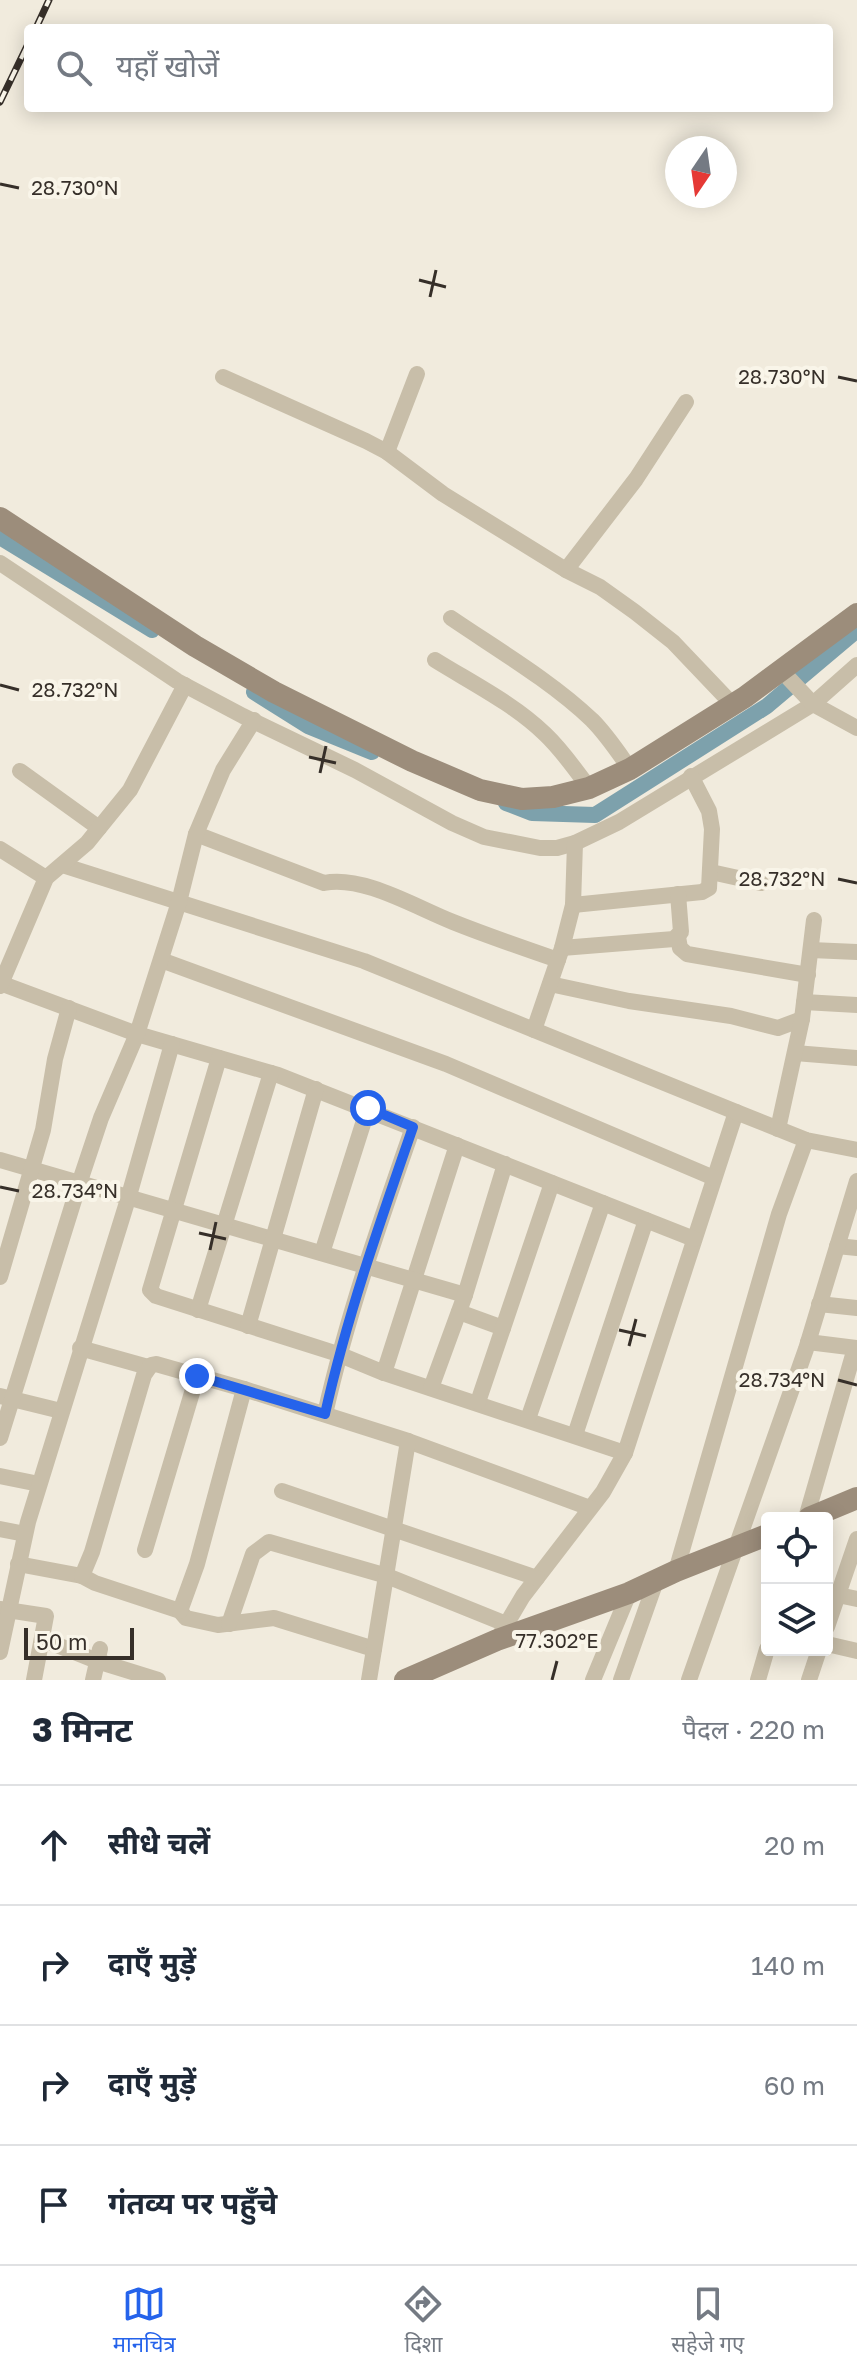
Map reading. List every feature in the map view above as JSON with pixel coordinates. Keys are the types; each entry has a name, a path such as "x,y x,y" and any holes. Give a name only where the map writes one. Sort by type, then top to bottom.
{"street":[{"path":"387,452 417,374"},
{"path":"223,377 387,452 443,494 566,570 600,587 673,642 733,705"},
{"path":"566,570 636,479 686,402"},
{"path":"2,528 274,692 412,761 480,790 522,799 553,797 589,788 630,769 785,674 857,614"},
{"path":"0,563 185,685 484,837 540,848 557,848 575,843 619,822 809,701 857,665"},
{"path":"451,618 590,718 630,769"},
{"path":"435,660 523,715 560,749 589,788"},
{"path":"785,674 809,701 857,728"},
{"path":"185,685 130,790 87,843 46,878 0,984 137,1034 271,1073 368,1108 694,1239"},
{"path":"0,1438 6,1397 104,1110 137,1034 179,902 196,834 223,770 254,720"},
{"path":"20,771 99,828"},
{"path":"573,905 707,890 711,883 709,811 691,776"},
{"path":"196,834 324,883 337,880 359,884 560,954 678,937"},
{"path":"534,1030 573,905 575,843"},
{"path":"0,849 46,878"},
{"path":"62,865 364,961 806,1140 857,1150"},
{"path":"711,872 761,883"},
{"path":"678,894 681,926 678,937 680,948 687,954 808,975"},
{"path":"778,1129 803,1010 814,920"},
{"path":"811,950 857,952"},
{"path":"161,960 446,1064 714,1178"},
{"path":"550,984 629,1001 731,1016 778,1028 803,1010 857,1005"},
{"path":"0,1277 43,1130 55,1059 69,1008"},
{"path":"0,1652 4,1610 39,1484 128,1199 172,1044"},
{"path":"795,1053 857,1058"},
{"path":"219,1058 150,1290 156,1296 338,1354 384,1373 625,1453"},
{"path":"198,1310 271,1073"},
{"path":"248,1326 316,1089"},
{"path":"322,1253 368,1108"},
{"path":"502,1632 537,1578 616,1471 625,1453 736,1112"},
{"path":"325,1414 338,1354 413,1127"},
{"path":"621,1680 666,1576 779,1214 806,1140"},
{"path":"384,1373 457,1145"},
{"path":"0,1160 465,1295"},
{"path":"431,1388 465,1295 505,1164"},
{"path":"689,1680 808,1342 837,1246 853,1206 857,1181"},
{"path":"478,1402 552,1183"},
{"path":"528,1419 603,1203"},
{"path":"575,1435 646,1220"},
{"path":"837,1246 857,1248"},
{"path":"819,1304 857,1308"},
{"path":"459,1312 503,1328"},
{"path":"808,1342 856,1348 809,1512"},
{"path":"80,1348 148,1367 156,1364 325,1414 590,1508"},
{"path":"82,1576 148,1367"},
{"path":"145,1550 197,1376"},
{"path":"180,1611 197,1564 244,1389"},
{"path":"6,1397 61,1411"},
{"path":"369,1680 408,1441"},
{"path":"0,1476 39,1484"},
{"path":"282,1491 537,1578"},
{"path":"822,1512 857,1498"},
{"path":"0,1529 25,1534"},
{"path":"405,1680 502,1632 629,1593 761,1537"},
{"path":"833,1610 857,1539"},
{"path":"229,1624 253,1554 269,1542 387,1576 502,1632"},
{"path":"18,1564 82,1576 180,1611 186,1618 218,1625 274,1618 374,1649"},
{"path":"593,1680 629,1593"},
{"path":"838,1595 857,1599"},
{"path":"4,1610 46,1616 34,1680"},
{"path":"42,1639 98,1655 158,1680"},
{"path":"833,1645 857,1651"},
{"path":"93,1680 98,1655"},
{"path":"758,1680 765,1656"},
{"path":"809,1680 817,1656"}],"waterway":[{"path":"0,537 152,630"},
{"path":"506,803 532,813 595,815 767,706 857,630"},
{"path":"254,692 308,726 372,752"}],"railway":[{"path":"38,24 49,0"},
{"path":"0,102 24,52"}],"route":[{"path":"197,1376 325,1414 338,1354 413,1127 368,1108"}]}
